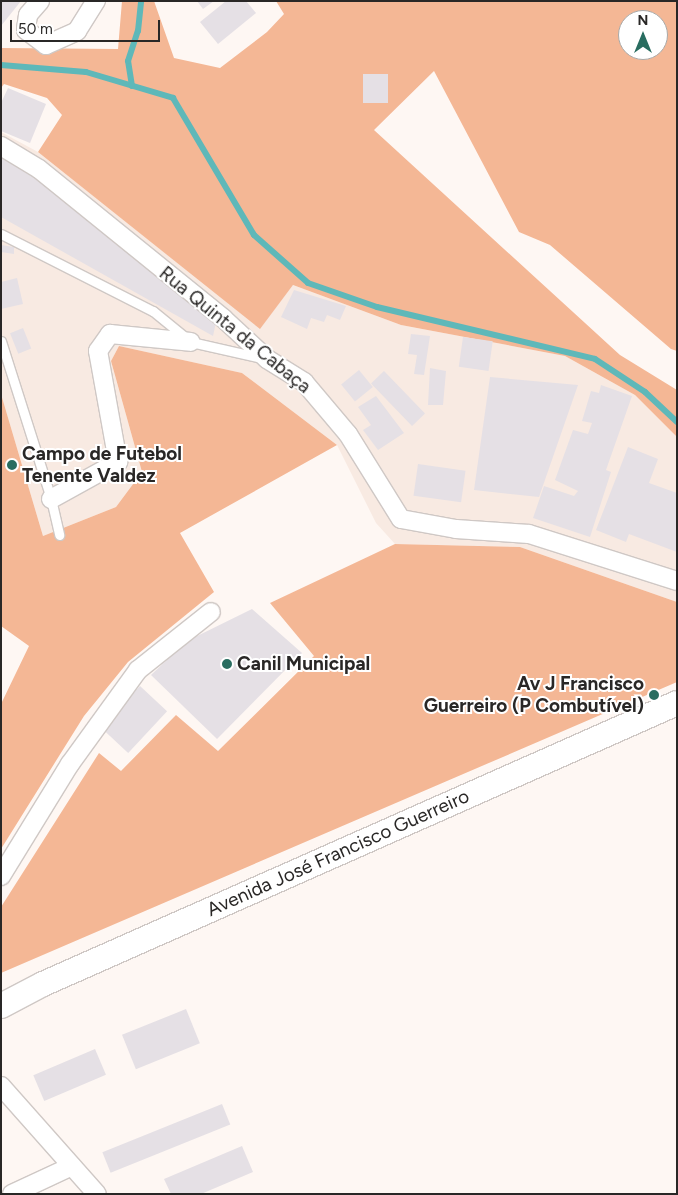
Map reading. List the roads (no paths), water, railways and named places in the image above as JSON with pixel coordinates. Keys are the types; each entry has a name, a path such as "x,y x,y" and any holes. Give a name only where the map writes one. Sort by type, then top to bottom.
{"main road":[{"name":"Avenida José Francisco Guerreiro","path":"1,1006 43,984 677,703"}],"street":[{"path":"40,1 28,15 26,30 46,45 77,31 96,1"},
{"name":"Rua Quinta da Cabaça","path":"1,146 39,169 224,319 267,359 304,382 348,434 401,519 456,529 529,534 677,580"},
{"path":"51,499 118,462 98,351 110,334 190,342"},
{"path":"1,876 70,764 138,670 211,612"},
{"path":"1,1086 97,1194"},
{"path":"12,1194 72,1166"}],"lane":[{"path":"1,234 154,311 190,342 267,359"},
{"path":"1,342 51,499 59,535"}],"waterway":[{"path":"132,86 128,61 138,31 141,1"},
{"path":"1,65 86,72 173,98 254,235 308,283 377,307 595,359 645,392 677,422"}],"place":[{"name":"Campo de Futebol Tenente Valdez","path":"12,465"},
{"name":"Canil Municipal","path":"227,664"},
{"name":"Av J Francisco Guerreiro (P Combutível)","path":"654,695"}]}
